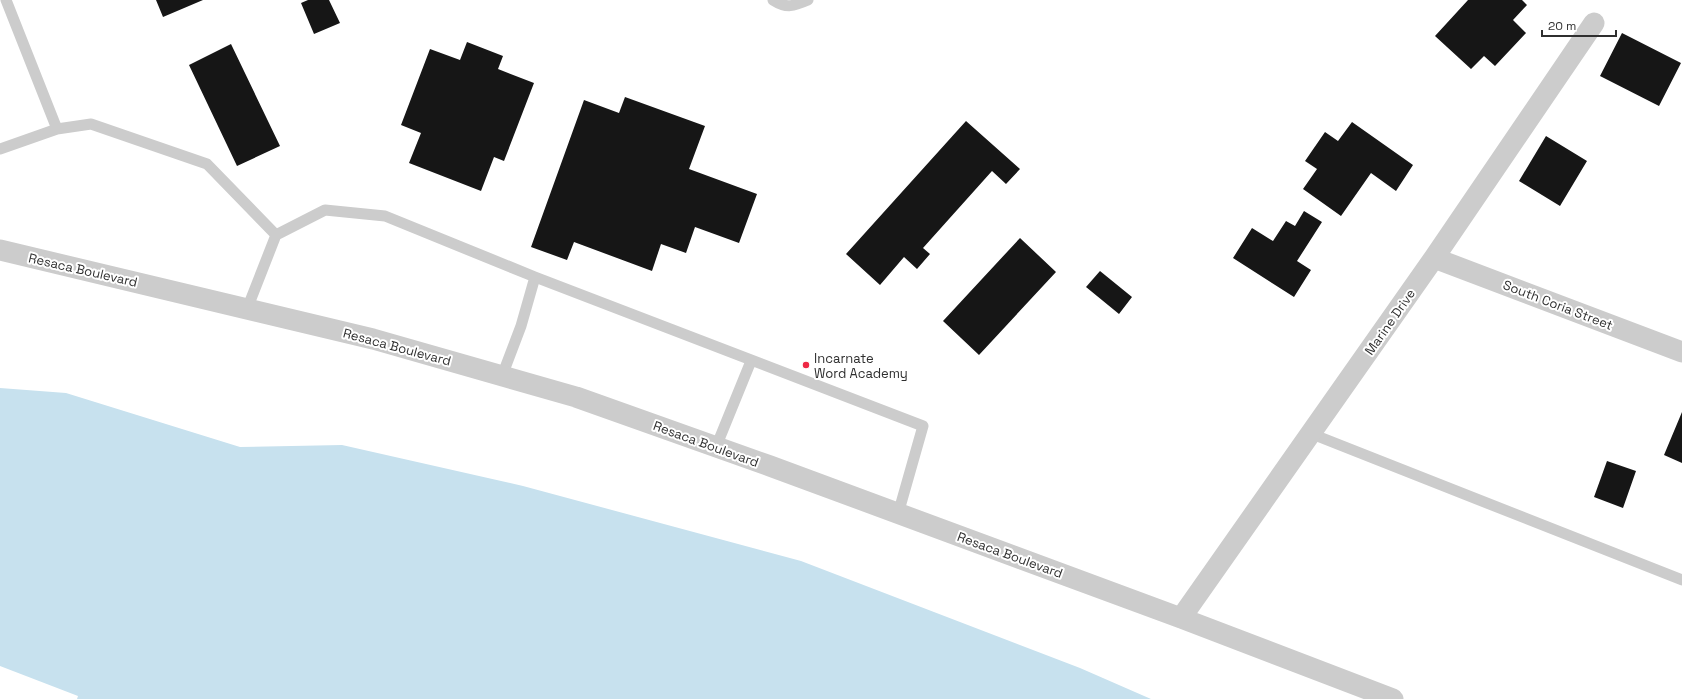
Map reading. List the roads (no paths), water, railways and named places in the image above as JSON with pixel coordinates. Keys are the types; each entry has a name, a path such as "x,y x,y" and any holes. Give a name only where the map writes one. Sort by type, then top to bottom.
{"street":[{"name":"Marine Drive","path":"1181,618 1312,434 1594,23"},
{"name":"Resaca Boulevard","path":"0,250 373,339 576,397 1181,618 1393,699"},
{"name":"South Coria Street","path":"1434,258 1682,352"}],"lane":[{"path":"6,0 57,129"},
{"path":"773,0 781,4 794,6 808,0"},
{"path":"0,149 57,129 91,124 207,164 276,235"},
{"path":"247,309 276,235 325,210 385,216 535,277 922,426 898,514"},
{"path":"502,376 520,326 535,277"},
{"path":"716,447 751,361"},
{"path":"1312,434 1682,580"}],"water":[{"path":"0,388 66,393 240,447 342,445 523,486 801,561 1080,668 1151,699 77,699 78,696 0,666"}],"place":[{"name":"Incarnate Word Academy","path":"806,365"}]}
